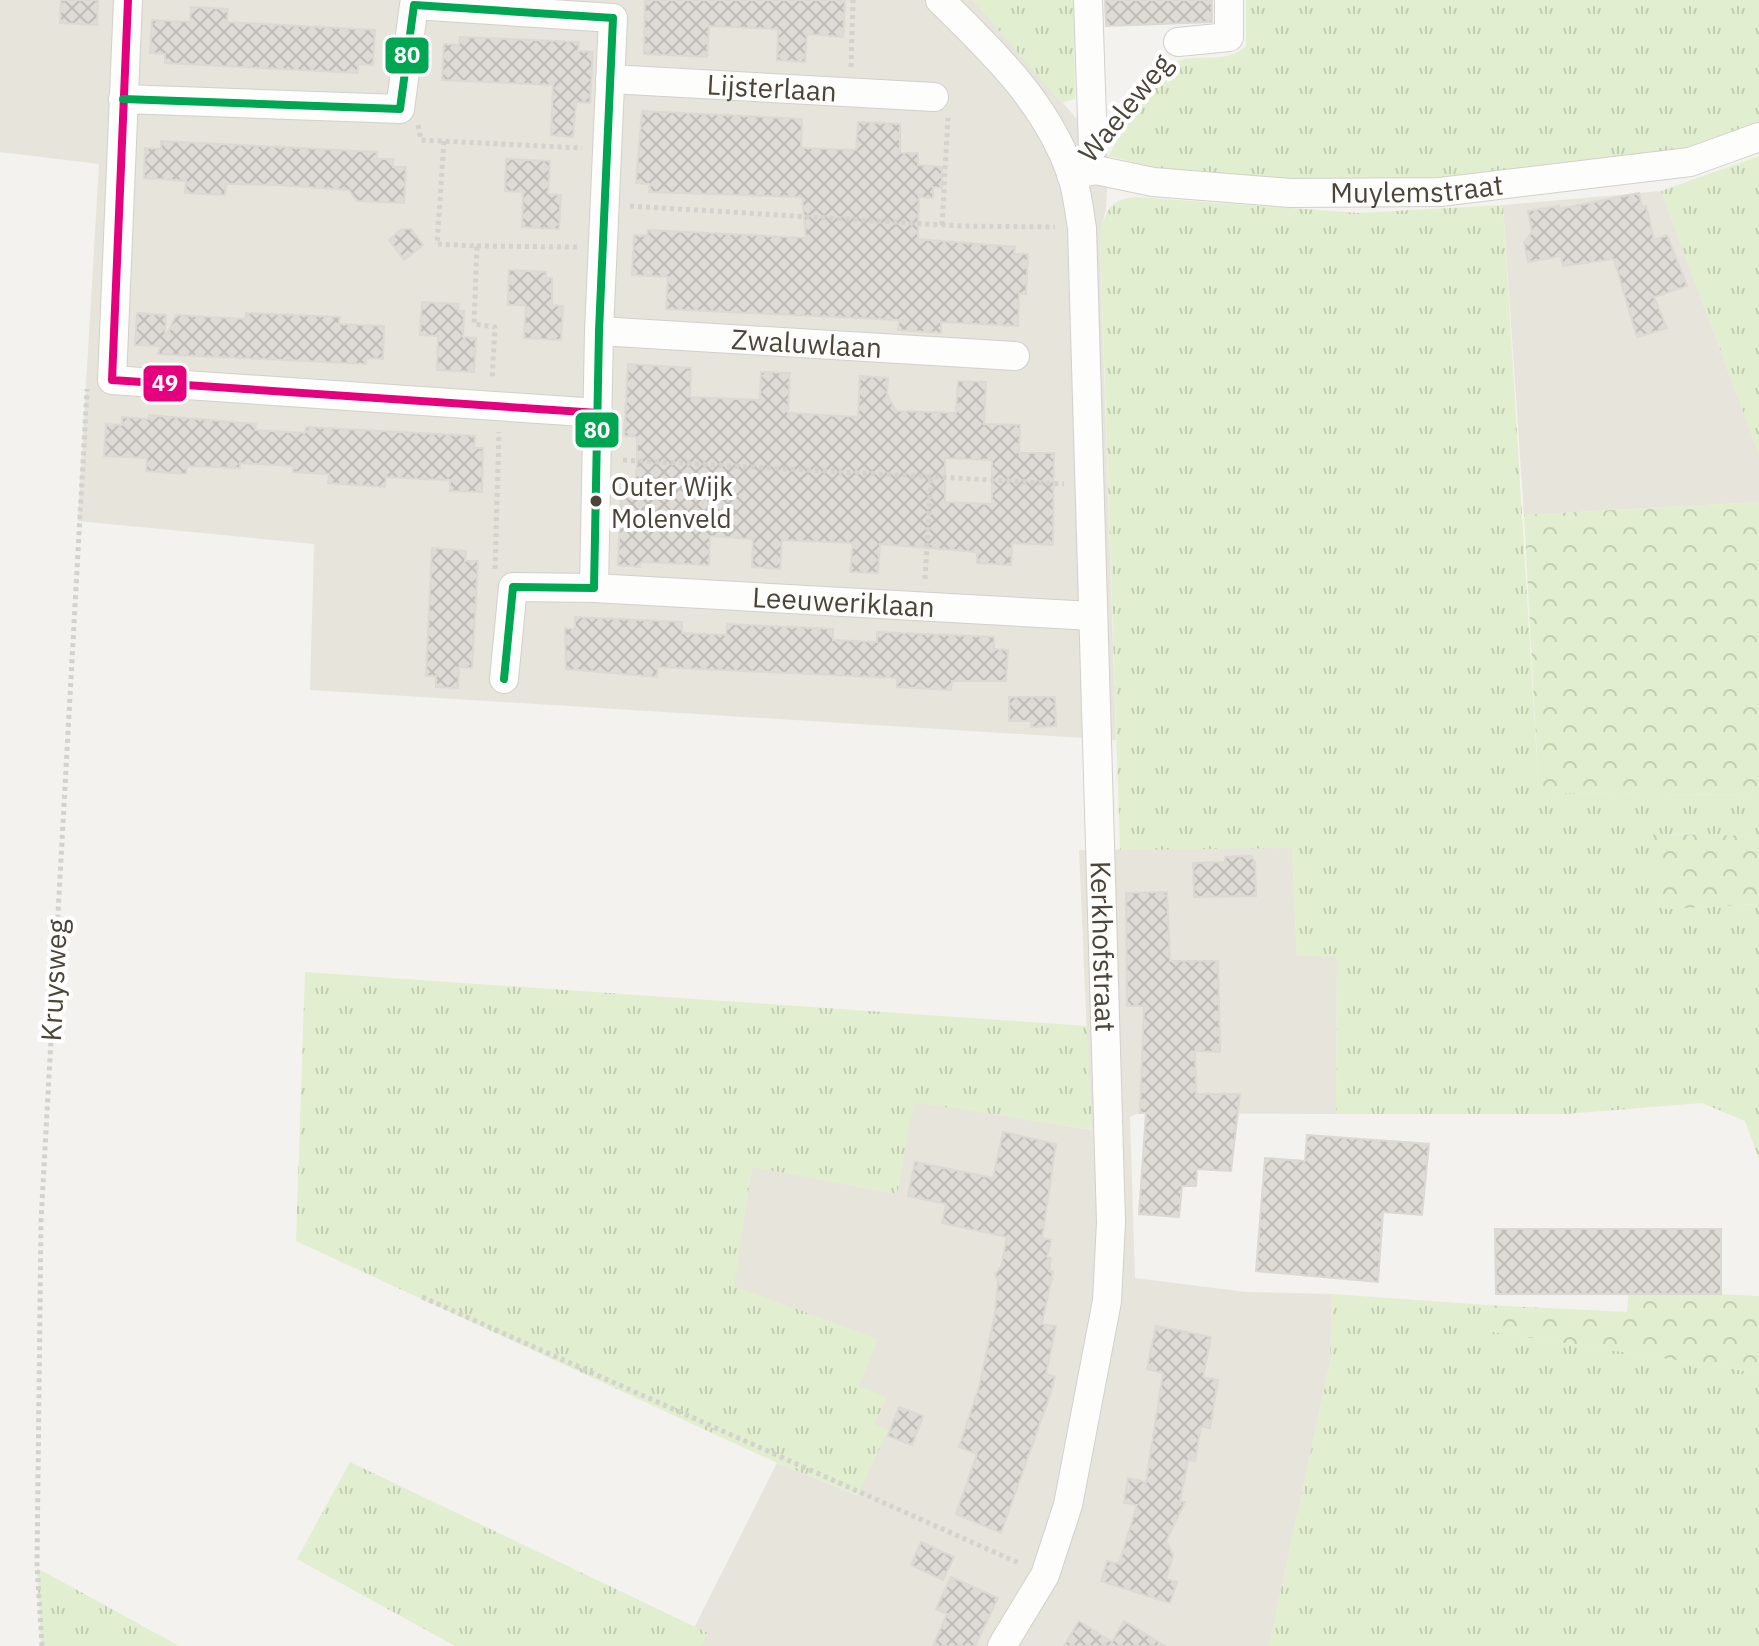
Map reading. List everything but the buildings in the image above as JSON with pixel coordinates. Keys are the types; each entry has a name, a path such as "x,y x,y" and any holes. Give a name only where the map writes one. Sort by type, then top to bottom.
{"street":[{"path":"128,0 112,380 598,413"},
{"name":"Kerkhofstraat","path":"940,0 1010,70 1054,133 1071,175 1082,228 1111,1222 1107,1301 1068,1505 1045,1575 1002,1646"},
{"path":"1088,0 1093,148"},
{"path":"1178,42 1229,37 1229,0"},
{"path":"123,99 400,109 414,5 613,18 599,331 594,588"},
{"name":"Lijsterlaan","path":"610,79 934,97"},
{"name":"Muylemstraat","path":"1071,175 1096,170 1153,182 1290,193 1440,192 1690,162 1759,137"},
{"name":"Zwaluwlaan","path":"599,331 1015,356"},
{"path":"504,679 513,587"},
{"name":"Leeuweriklaan","path":"513,587 594,588 1092,616"}],"path":[{"path":"850,92 853,0"},
{"name":"Waeleweg","path":"1093,148 1178,42"},
{"path":"934,97 949,97 942,225"},
{"path":"400,109 422,127 421,140 607,149"},
{"path":"444,141 437,244 603,247"},
{"path":"605,205 942,225 1082,228"},
{"path":"477,246 474,324 495,327 492,566 513,587"},
{"name":"Kruysweg","path":"42,1646 37,1565 41,1221 85,394 90,382"},
{"path":"598,458 1035,483"},
{"path":"923,606 931,477"},
{"path":"422,1297 1045,1575"}],"shaded area":[{"path":"0,0 973,0 1109,156 1106,209 1100,232 1116,740 310,690 314,544 78,521 99,164 0,152"},
{"path":"1661,191 1759,454 1759,502 1524,515 1503,205"},
{"path":"1292,847 1297,956 1337,956 1336,1114 1140,1113 1130,1117 1135,1278 1246,1292 1332,1294 1330,1363 1269,1646 701,1646 707,1633 694,1628 777,1463 857,1495 887,1431 874,1425 859,1386 733,1286 752,1166 897,1194 913,1101 1091,1130 1079,850"}],"green space":[{"path":"973,0 1074,0 1075,99 1061,103"},
{"path":"1246,0 1759,0 1759,124 1678,154 1462,179 1293,183 1173,172 1109,156 1141,94 1164,69 1178,61 1228,56 1246,46"},
{"path":"1759,156 1759,454 1661,191"},
{"path":"1137,197 1359,213 1503,205 1539,793 1759,795 1759,836 1654,834 1665,909 1759,904 1759,1159 1745,1121 1702,1103 1566,1114 1336,1114 1337,957 1297,956 1292,848 1120,850 1100,232 1111,206"},
{"path":"1759,502 1759,795 1539,793 1524,515"},
{"path":"1653,834 1759,836 1759,904 1665,909"},
{"path":"305,972 1087,1026 1092,1130 914,1102 897,1194 752,1167 734,1286 878,1339 859,1386 887,1397 874,1424 888,1430 858,1495 777,1463 296,1241"},
{"path":"1629,1290 1759,1296 1759,1373 1487,1331 1487,1305 1627,1312"},
{"path":"1332,1294 1487,1305 1487,1331 1759,1373 1759,1646 1269,1646 1330,1363"},
{"path":"350,1462 708,1633 701,1646 455,1646 297,1559"},
{"path":"37,1568 179,1646 41,1646"}],"transit line":[{"name":"49","path":"128,0 112,380 598,413"},
{"name":"80","path":"123,99 400,109 414,5 613,18 599,331 594,588 513,587 504,679"}],"place":[{"name":"Outer Wijk Molenveld","path":"596,501"}]}
